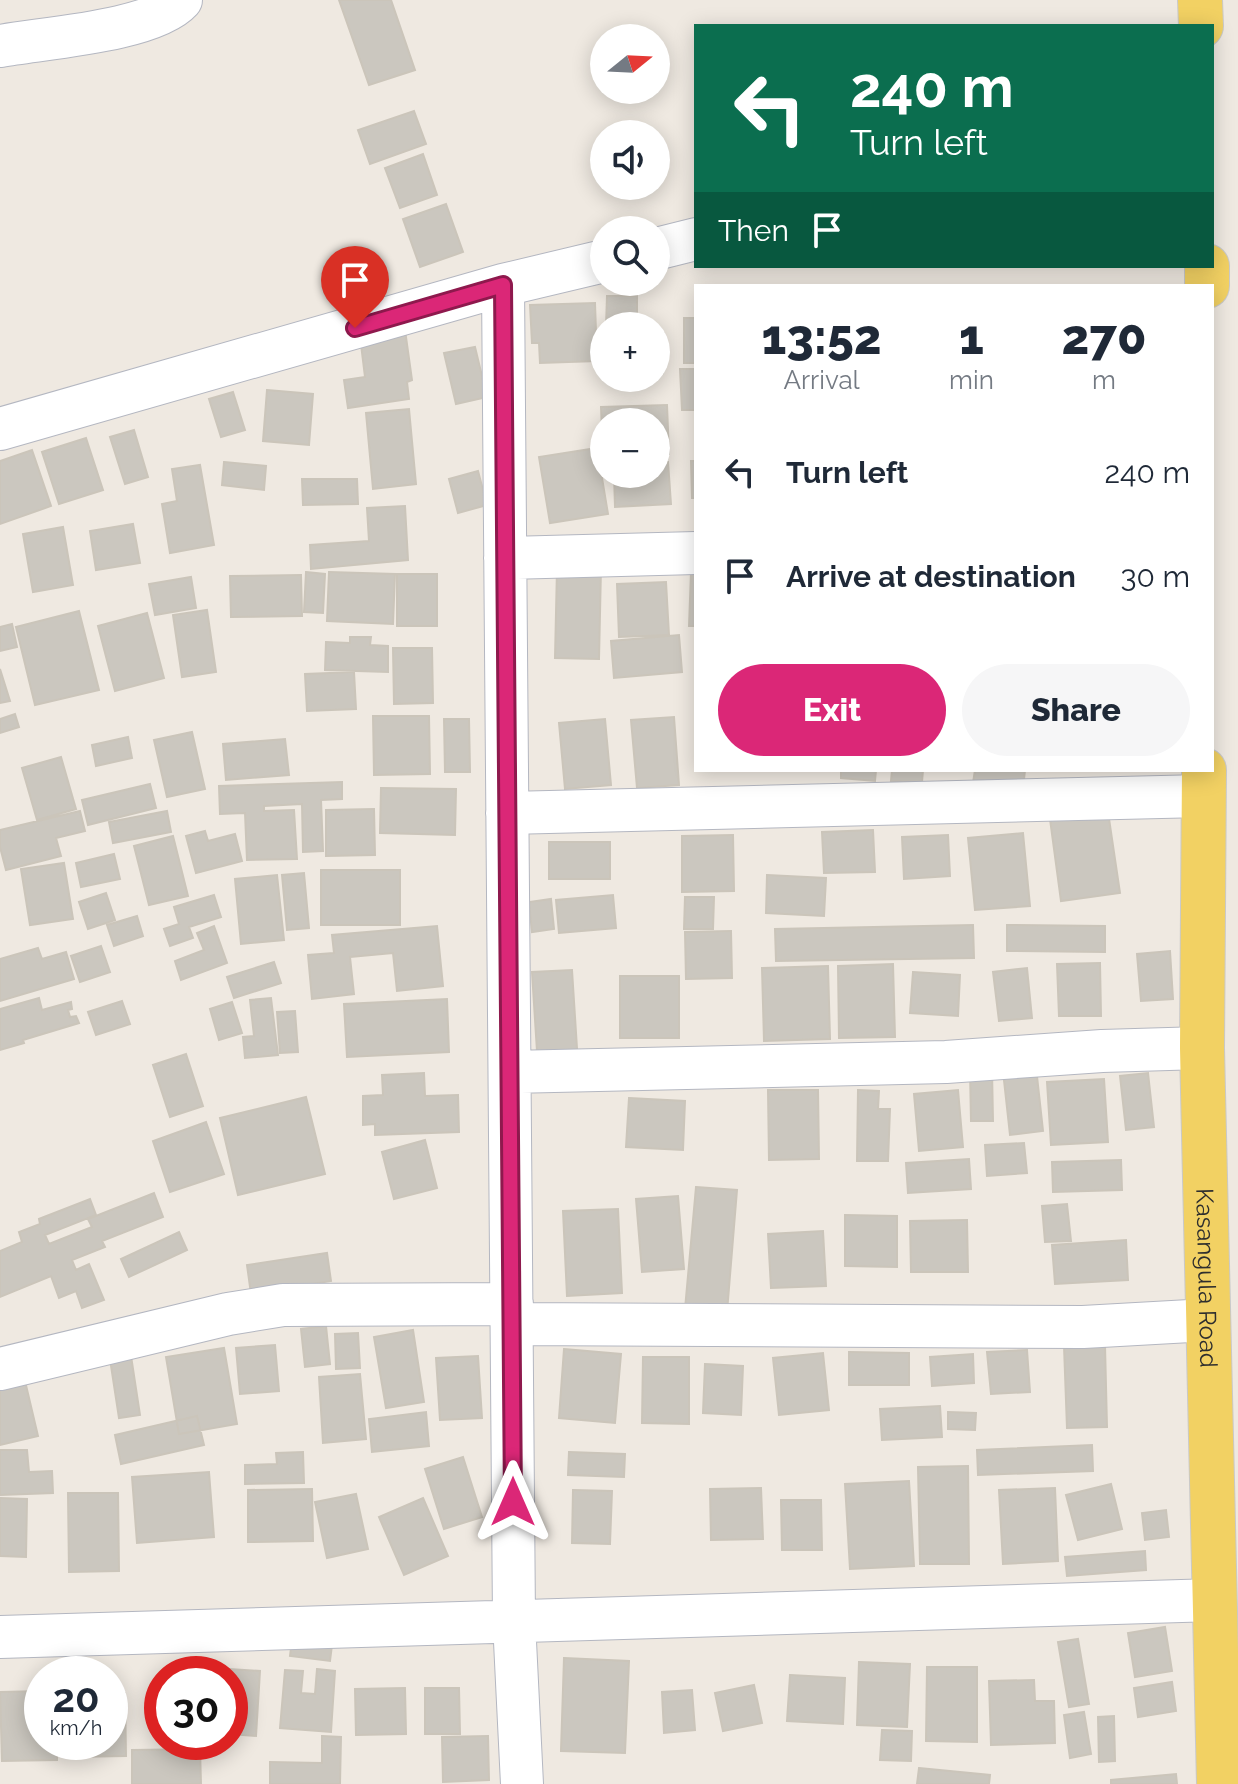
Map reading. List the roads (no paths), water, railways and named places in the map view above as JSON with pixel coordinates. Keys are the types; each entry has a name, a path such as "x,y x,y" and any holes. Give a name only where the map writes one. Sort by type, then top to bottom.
{"main road":[{"path":"1200,0 1201,24"},
{"name":"Kasangula Road","path":"1204,783 1202,1048 1219,1784"}],"street":[{"path":"0,46 135,24 174,8 181,0"},
{"path":"670,246 694,240"},
{"path":"0,429 503,285 590,264"},
{"path":"503,285 514,1621 522,1784"},
{"path":"505,558 694,553"},
{"path":"507,813 1204,783"},
{"path":"510,1072 946,1062 1102,1051 1202,1048"},
{"path":"0,1369 228,1314 283,1305 512,1314 1083,1327 1208,1320"},
{"path":"0,1637 1215,1600"}]}
